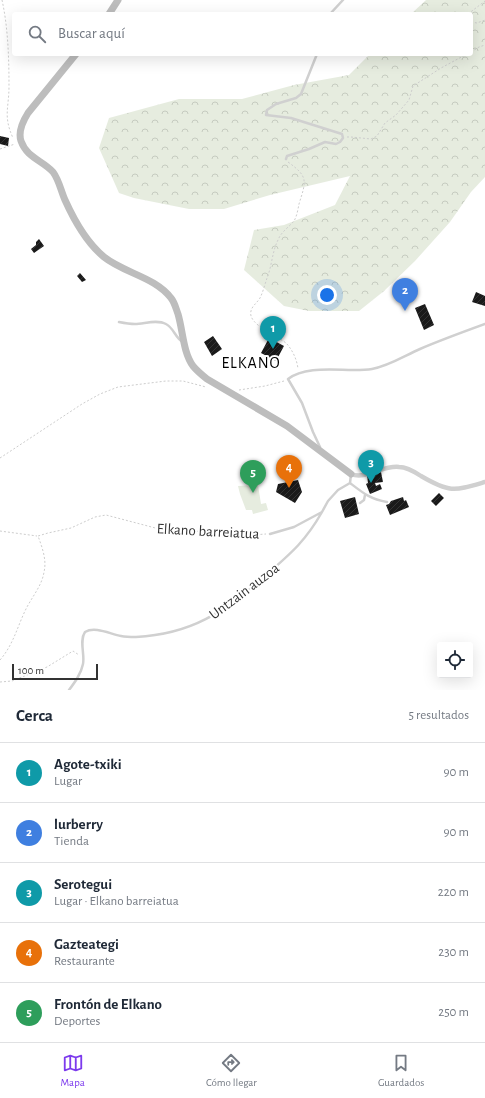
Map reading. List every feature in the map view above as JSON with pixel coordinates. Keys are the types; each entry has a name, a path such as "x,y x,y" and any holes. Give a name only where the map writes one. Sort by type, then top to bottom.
{"street":[{"path":"110,12 118,0"},
{"path":"74,56 28,113 21,129 20,142 29,155 47,167 54,175 76,220 86,236 100,253 115,264 155,285 172,299 179,318 189,359 194,368 207,379 287,426 353,475 363,475 384,468 399,466 413,471 442,487 453,490 485,482"}],"lane":[{"path":"332,12 342,0"},
{"path":"286,159 288,156 322,143 331,142 336,144 343,138 342,134 304,121 266,115 267,110 272,107 296,98 301,94 316,56"},
{"path":"119,322 133,324 155,322 165,323 171,328 178,339 185,343"},
{"path":"323,453 302,403 288,379 298,374 322,370 357,370 380,367 443,339 485,324"},
{"path":"351,474 350,483 365,495 375,500 387,502"},
{"name":"Elkano barreiatua","path":"270,534 294,527 322,512 328,501 338,490 350,483"},
{"path":"360,503 364,500 365,495"},
{"name":"Untzain auzoa","path":"83,666 83,635 88,630 98,630 124,637 144,636 178,631 221,612 252,589 295,551 314,527 322,512"},
{"path":"69,690 83,666"}],"path":[{"path":"2,0 9,88 6,111 7,121 12,137 20,142"},
{"path":"471,12 485,1"},
{"path":"473,22 477,23 485,20"},
{"path":"473,51 485,45"},
{"path":"343,138 351,136 372,139 377,136 385,123 396,115 409,100 413,86 463,56"},
{"path":"0,149 20,142"},
{"path":"286,159 286,161 295,166 302,174 304,187 295,219 279,238 260,298 251,310 250,316 264,331 283,341 288,346 297,363 298,374"},
{"path":"226,389 234,391 265,386 288,379"},
{"path":"0,458 82,404 100,394 118,387 166,381 183,381 211,388"},
{"name":"Elkano barreiatua","path":"38,536 71,528 95,517 106,515 163,530 252,535 270,534"},
{"path":"0,531 38,536 45,561 44,573 33,598 26,609 14,638 0,660"},
{"path":"0,682 12,681 47,667 73,651 80,657 83,666"}],"green space":[{"path":"426,0 485,0 485,177 471,192 450,222 415,261 384,291 359,311 309,311 284,306 244,270 254,230 284,225 335,205 350,176 270,195 224,209 189,209 134,198 119,193 99,148 109,118 179,99 242,99 294,85 349,75 368,56 473,56 473,12 413,12"},
{"path":"258,485 261,504 266,503 268,510 253,514 252,510 246,510 238,486"}],"building":[{"path":"0,136 9,138 8,146 0,144"},
{"path":"39,239 44,246 34,253 31,249 36,245 36,242"},
{"path":"80,273 86,280 82,282 77,276"},
{"path":"476,292 485,296 485,306 472,302"},
{"path":"425,304 434,325 424,330 415,308"},
{"path":"213,336 222,349 212,356 204,342"},
{"path":"269,338 284,346 276,361 261,353"},
{"path":"381,472 383,482 375,483 376,486 380,484 382,489 370,494 366,484 368,483 367,475"},
{"path":"298,480 302,492 295,503 276,492 278,484"},
{"path":"439,493 444,498 436,506 431,501"},
{"path":"355,497 359,514 345,518 340,501"},
{"path":"403,497 404,501 406,500 409,507 390,515 386,505 391,501"}],"place":[{"name":"lurberry","path":"405,311"},
{"name":"Agote-txiki","path":"273,349"},
{"name":"Serotegui","path":"371,483"},
{"name":"Gazteategi","path":"289,488"},
{"name":"Frontón de Elkano","path":"253,493"}],"district":[{"name":"ELKANO","path":"251,362"}]}
